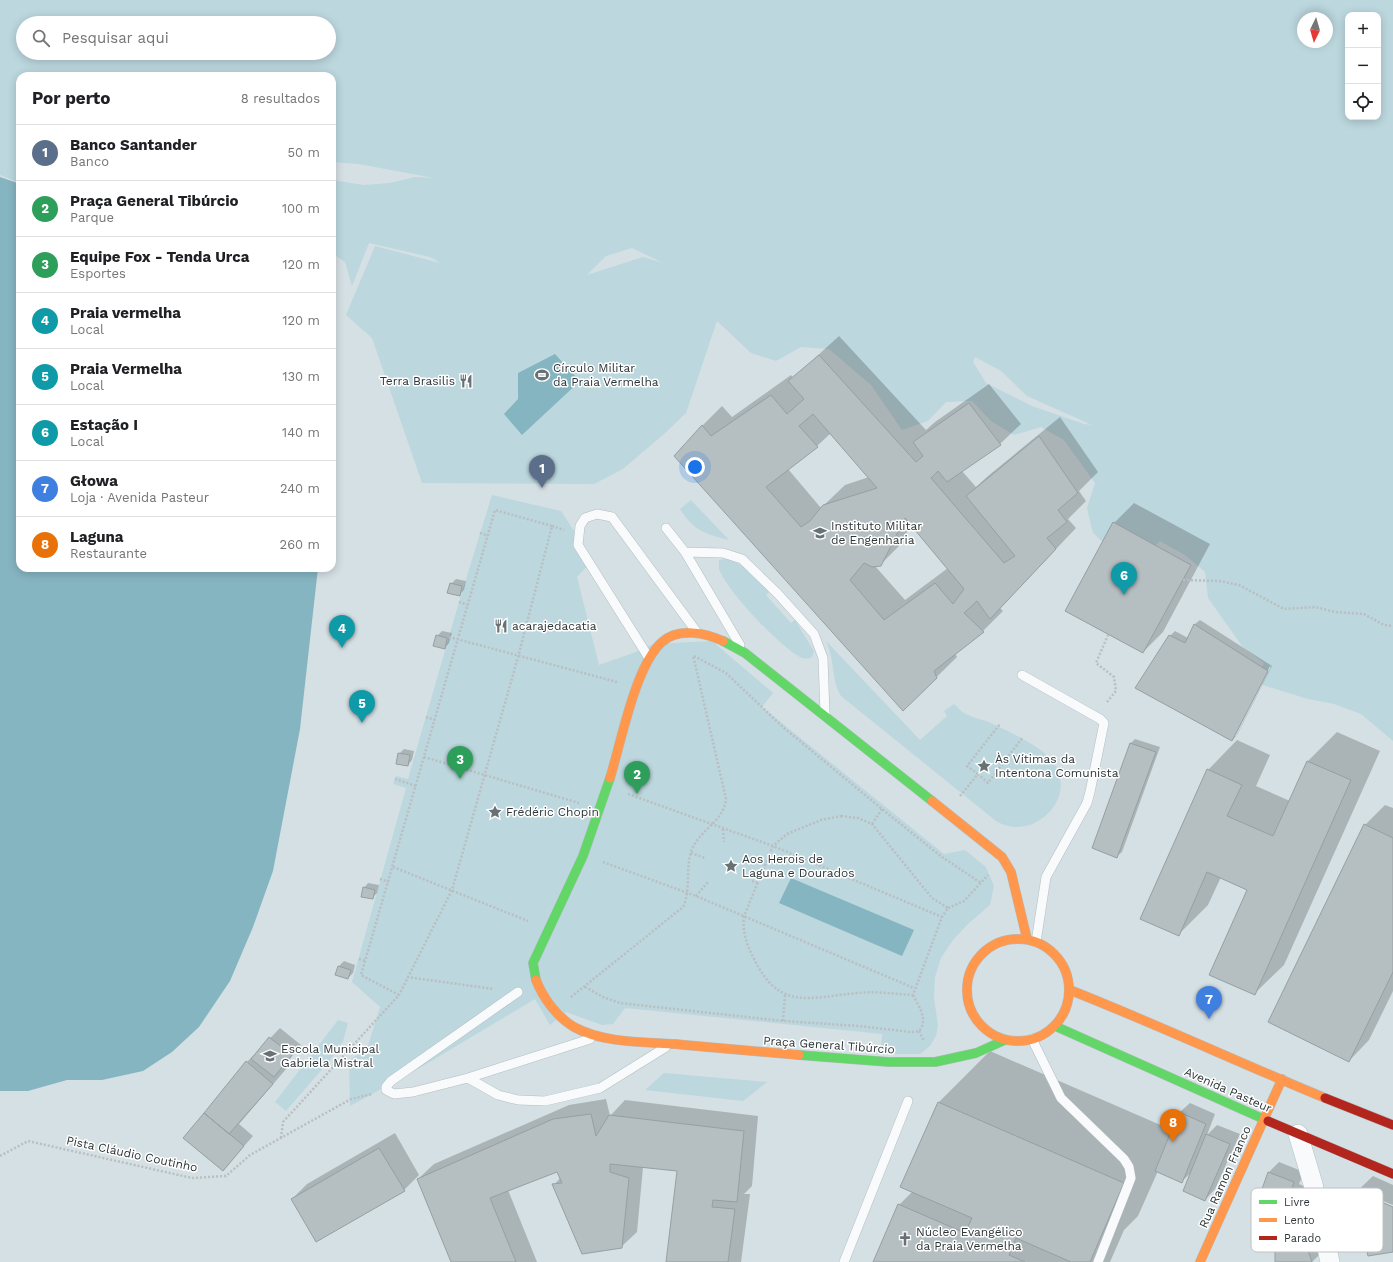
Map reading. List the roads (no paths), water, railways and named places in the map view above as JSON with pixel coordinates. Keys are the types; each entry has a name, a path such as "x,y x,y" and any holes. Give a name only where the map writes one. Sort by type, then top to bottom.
{"street":[{"name":"Praça General Tibúrcio","path":"1005,1040 976,1053 935,1062 889,1062 670,1044 600,1036 580,1030 564,1022 553,1010 533,976 533,963 583,855 607,786 637,687 657,647 671,636 692,633 722,639 745,653 1002,857 1011,872 1031,940 1010,939 993,945 979,956 970,970 966,987 969,1004 976,1020 989,1032 1005,1040 1018,1041 1032,1039 1044,1034 1055,1026"},
{"path":"1031,940 1047,947 1060,961 1068,978 1070,990 1065,1009 1055,1026"},
{"path":"1070,990 1139,1017 1254,1069 1393,1126"},
{"name":"Avenida Pasteur","path":"1055,1026 1298,1134 1393,1174"},
{"name":"Rua Ramon Franco","path":"1200,1262 1282,1080"},
{"path":"1298,1134 1314,1188"},
{"path":"1328,1252 1330,1262"}],"lane":[{"path":"650,659 578,545 580,526 585,518 597,514 612,517 692,633"},
{"path":"666,528 685,552 745,653"},
{"path":"685,552 723,553 742,559 778,594 814,634 823,658 826,718"},
{"path":"1022,675 1100,719 1104,723 1087,803 1046,876 1031,940"},
{"path":"518,992 391,1081 386,1087 386,1090 394,1094 402,1094 468,1078 600,1036"},
{"path":"1032,1039 1061,1098 1124,1160 1129,1167 1131,1178 1098,1262"},
{"path":"468,1078 498,1095 518,1100 546,1101 600,1088 670,1044"},
{"path":"844,1262 908,1101"}],"water":[{"path":"0,177 16,183 16,572 318,572 300,729 273,871 253,927 230,981 199,1027 172,1052 143,1071 102,1080 67,1080 28,1091 0,1091"},
{"path":"555,354 580,381 522,435 504,414 518,399 518,373"},
{"path":"791,878 914,930 902,956 779,903"}],"place":[{"name":"Círculo Militar da Praia Vermelha","path":"542,375"},
{"name":"Terra Brasilis","path":"466,381"},
{"name":"Banco Santander","path":"542,488"},
{"name":"Instituto Militar de Engenharia","path":"820,533"},
{"name":"Estação I","path":"1124,595"},
{"name":"acarajedacatia","path":"501,626"},
{"name":"Praia vermelha","path":"342,648"},
{"name":"Praia Vermelha","path":"362,723"},
{"name":"Às Vítimas da Intentona Comunista","path":"984,766"},
{"name":"Equipe Fox - Tenda Urca","path":"460,779"},
{"name":"Praça General Tibúrcio","path":"637,794"},
{"name":"Frédéric Chopin","path":"495,812"},
{"name":"Aos Herois de Laguna e Dourados","path":"731,866"},
{"name":"Głowa","path":"1209,1019"},
{"name":"Escola Municipal Gabriela Mistral","path":"270,1056"},
{"name":"Laguna","path":"1173,1142"},
{"name":"Núcleo Evangélico da Praia Vermelha","path":"905,1239"}]}
